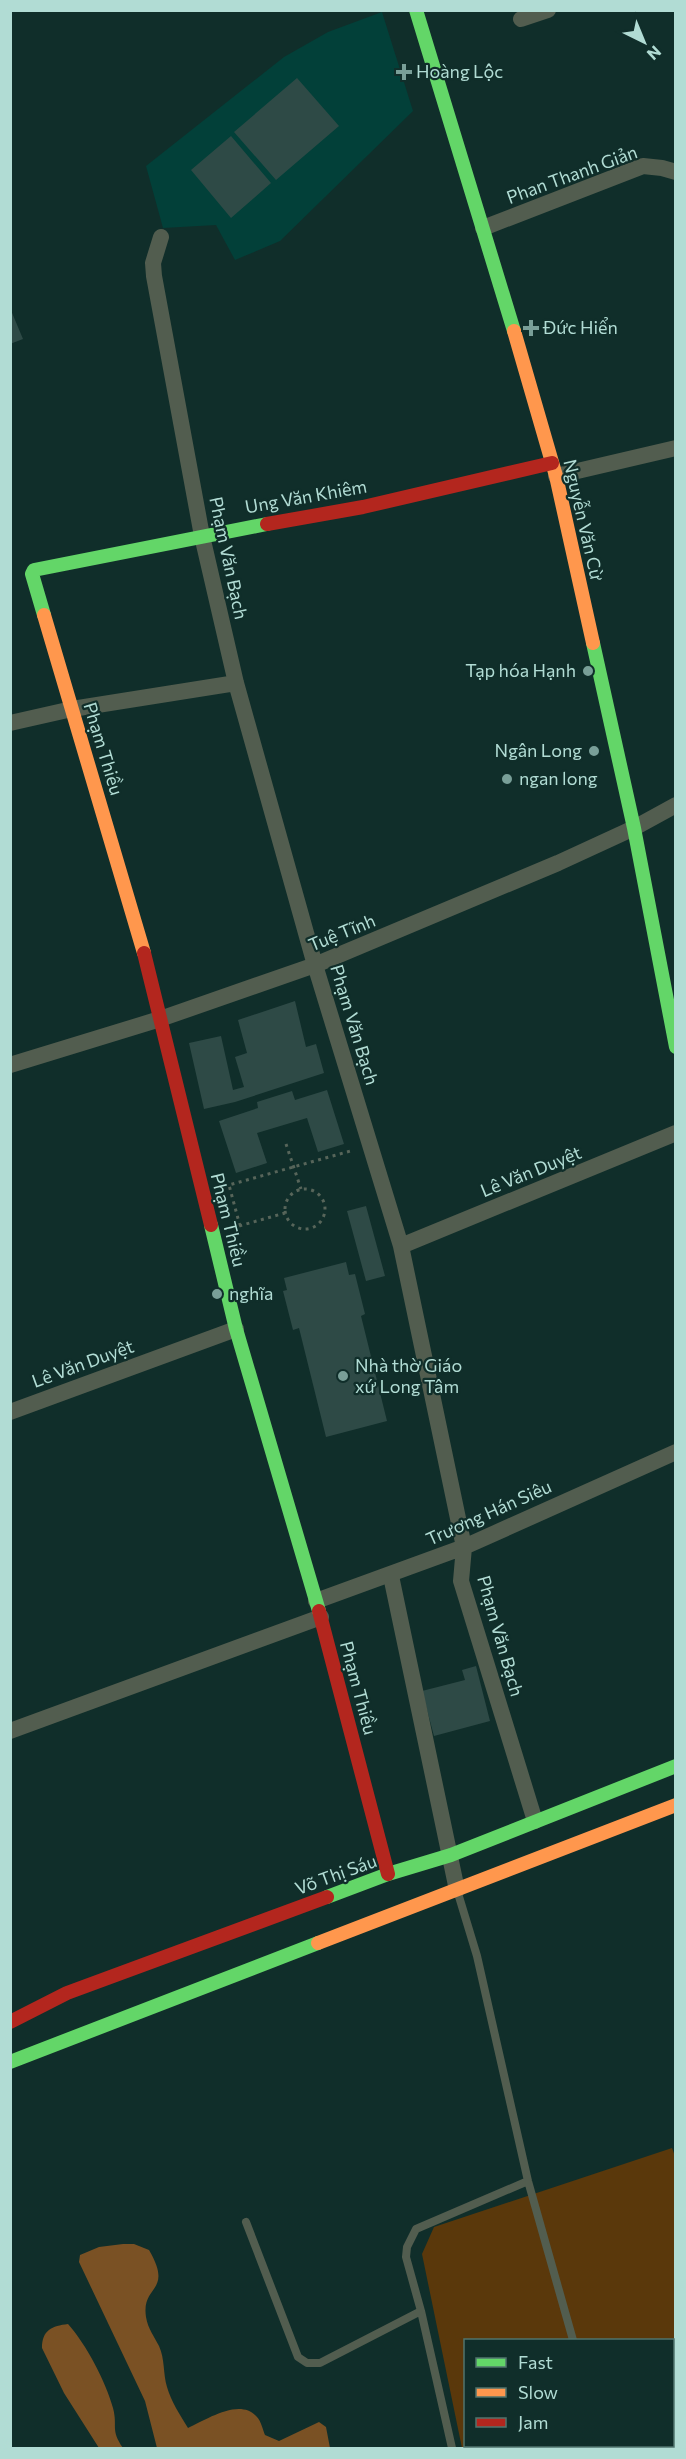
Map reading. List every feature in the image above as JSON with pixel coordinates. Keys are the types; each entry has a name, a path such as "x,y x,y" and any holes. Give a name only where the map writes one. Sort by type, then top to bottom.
{"main road":[{"name":"Nguyễn Văn Cừ","path":"416,10 554,470 634,828 675,1047"},
{"name":"Ung Văn Khiêm","path":"32,574 34,570 42,567 554,470"},
{"name":"Phạm Thiều","path":"32,574 123,878 236,1329 318,1609 388,1874"},
{"name":"Võ Thị Sáu","path":"10,2022 67,1993 388,1874 451,1855 675,1766"},
{"path":"10,2062 675,1805"}],"street":[{"path":"521,19 548,10"},
{"name":"Phan Thanh Giản","path":"483,228 643,166 675,172"},
{"name":"Phạm Văn Bạch","path":"161,237 153,263 201,536 236,683 315,965 401,1246 464,1547 461,1581 535,1821"},
{"name":"Ung Văn Khiêm","path":"554,470 675,448"},
{"path":"10,723 72,710 236,683"},
{"name":"Tuệ Tĩnh","path":"10,1065 160,1019 315,965 477,898 634,828 675,805"},
{"name":"Lê Văn Duyệt","path":"401,1246 675,1133"},
{"name":"Lê Văn Duyệt","path":"10,1412 236,1329"},
{"name":"Trương Hán Siêu","path":"10,1731 318,1609 391,1576 464,1547 675,1452"},
{"path":"391,1576 457,1890"}],"lane":[{"path":"457,1890 477,1956 528,2181 573,2339"},
{"path":"452,2448 421,2311 406,2257 407,2247 416,2229 528,2181"},
{"path":"246,2222 298,2357 307,2363 320,2363 421,2311"}],"path":[{"path":"286,1144 301,1189"},
{"path":"240,1226 229,1185 370,1146"},
{"path":"301,1189 314,1190 324,1200 326,1214 323,1220 312,1228 299,1229 288,1221 285,1213 289,1196 301,1189"},
{"path":"227,1230 285,1213"}],"shaded area":[{"path":"382,12 413,111 280,241 235,260 216,225 163,228 146,166 284,57 328,32"},
{"path":"672,2148 676,2159 675,2448 462,2448 422,2254 434,2227"},
{"path":"134,2244 149,2250 156,2264 158,2281 148,2299 146,2317 161,2351 169,2392 188,2428 223,2412 242,2409 250,2411 257,2417 265,2435 279,2441 319,2422 326,2427 330,2448 157,2448 145,2401 79,2262 80,2255 99,2247"},
{"path":"68,2324 95,2364 106,2387 113,2408 115,2432 123,2448 99,2448 64,2393 42,2348 42,2342 49,2330"}],"building":[{"path":"297,78 339,126 276,180 234,132"},
{"path":"231,136 271,183 231,218 191,170"},
{"path":"10,308 23,339 10,344"},
{"path":"295,1001 306,1047 316,1044 324,1073 235,1102 204,1109 189,1043 221,1036 233,1090 244,1087 235,1057 247,1053 238,1020"},
{"path":"327,1090 344,1144 318,1152 307,1118 257,1133 267,1163 236,1173 219,1121 258,1108 257,1102 292,1091 295,1100"},
{"path":"366,1206 385,1276 366,1281 347,1211"},
{"name":"Nhà thờ Giáo xứ Long Tâm","path":"346,1262 349,1275 355,1274 365,1314 361,1316 387,1421 326,1437 299,1328 293,1330 283,1291 287,1290 284,1278"},
{"path":"476,1666 490,1721 434,1736 422,1691 465,1680 462,1670"}],"traffic: fast":[{"path":"416,10 514,331"},
{"path":"44,615 32,574 34,570 267,524"},
{"path":"593,643 634,828 676,1047"},
{"path":"211,1225 236,1329 319,1611"},
{"path":"327,1897 388,1874 451,1855 676,1766"},
{"path":"10,2062 318,1943"}],"traffic: slow":[{"path":"514,331 556,476 593,643"},
{"path":"44,615 144,953"},
{"path":"318,1943 676,1805"}],"traffic: jam":[{"path":"267,524 363,507 552,463"},
{"path":"144,953 211,1225"},
{"path":"319,1611 388,1874"},
{"path":"10,2022 67,1993 327,1897"}],"place":[{"name":"Hoàng Lộc","path":"404,72"},
{"name":"Đức Hiển","path":"531,328"},
{"name":"Tạp hóa Hạnh","path":"588,671"},
{"name":"Ngân Long","path":"594,751"},
{"name":"ngan long","path":"507,779"},
{"name":"nghĩa","path":"217,1294"},
{"name":"Nhà thờ Giáo xứ Long Tâm","path":"343,1376"}]}
